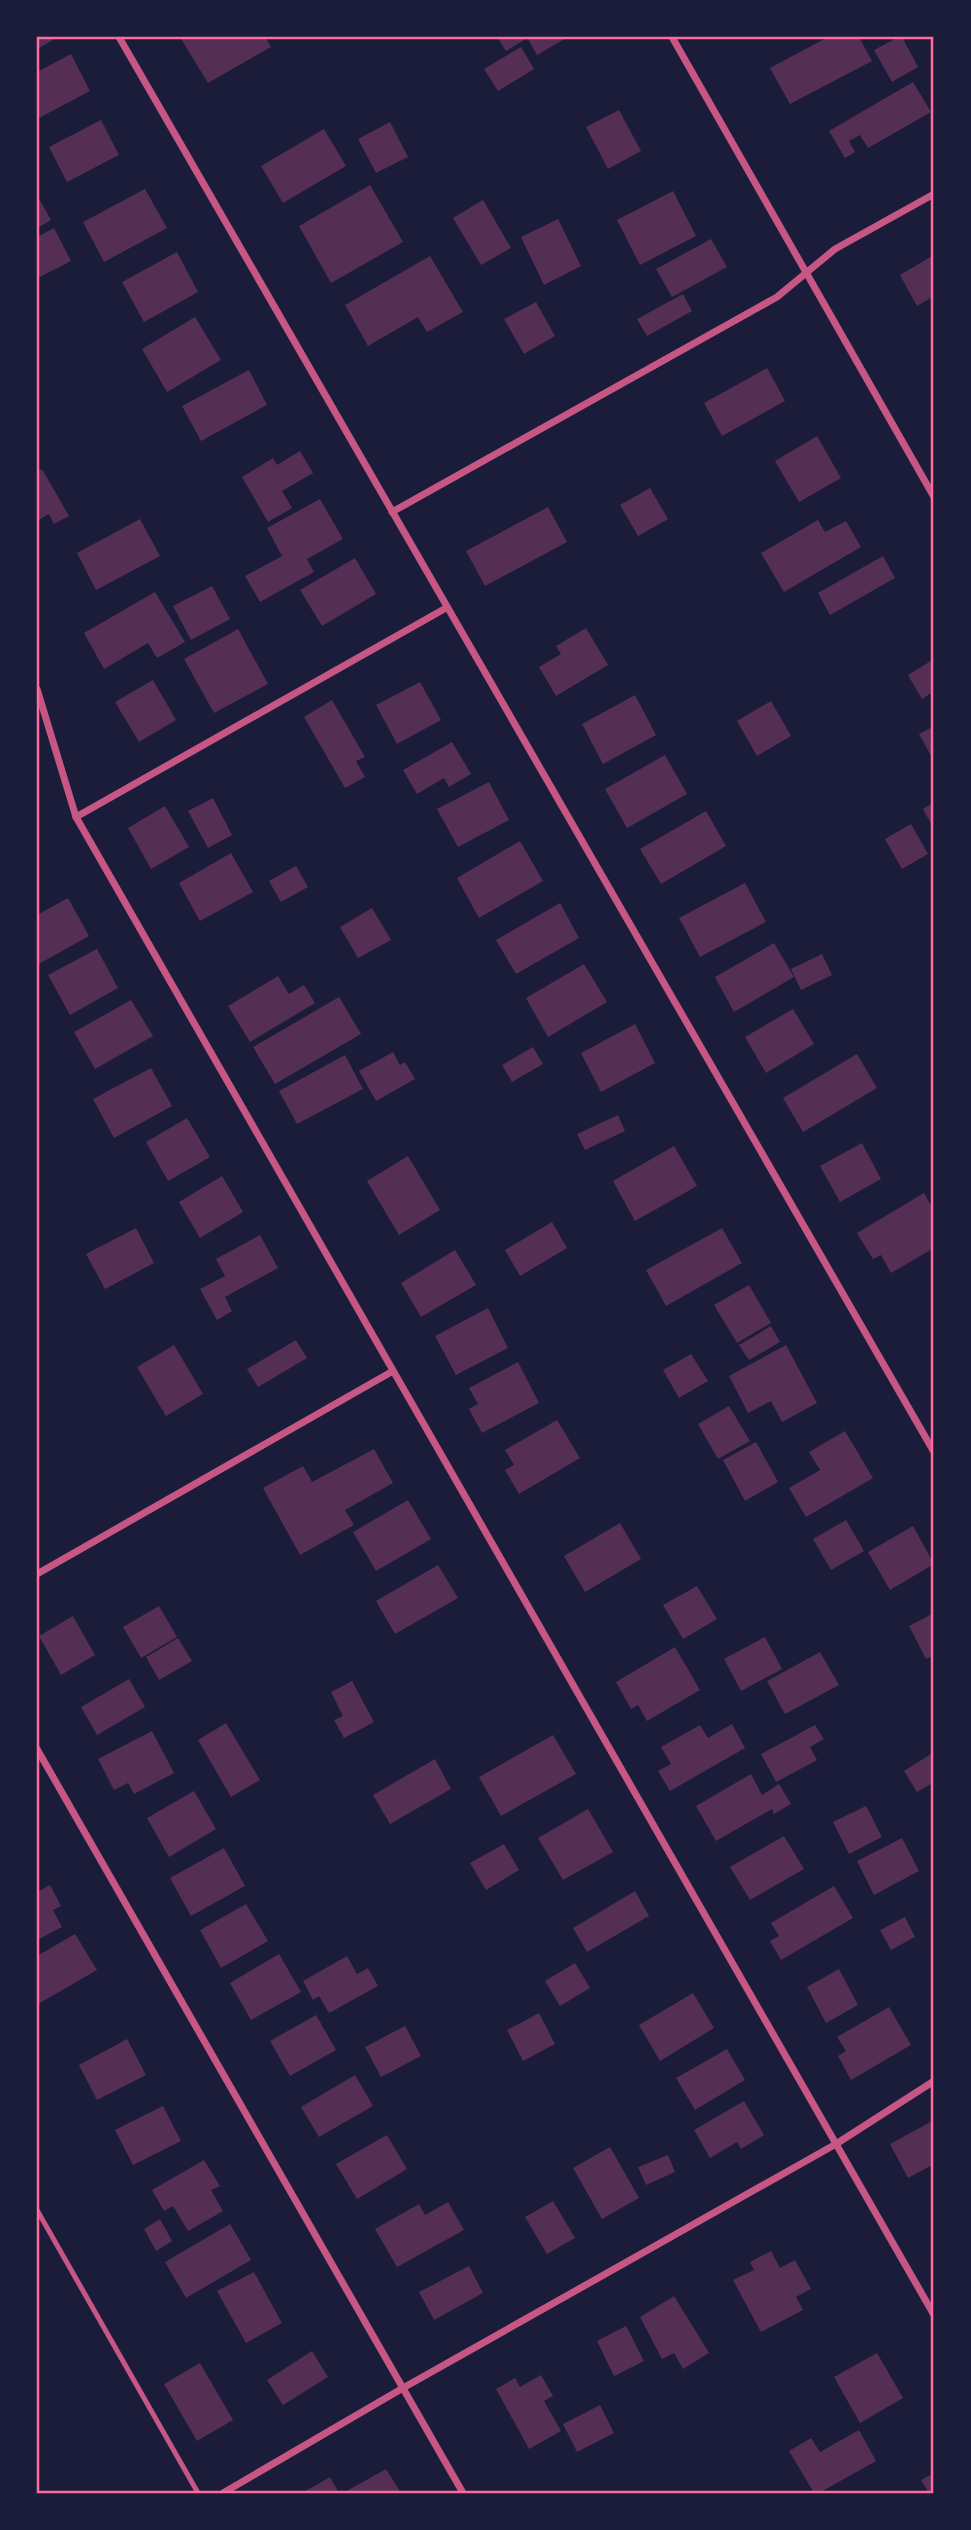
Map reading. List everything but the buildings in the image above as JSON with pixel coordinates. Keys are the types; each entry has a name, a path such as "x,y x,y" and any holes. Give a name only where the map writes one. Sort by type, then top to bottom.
{"street":[{"path":"119,37 934,1452"},
{"path":"672,37 934,497"},
{"path":"392,512 777,297 835,249 934,194"},
{"path":"76,817 446,608"},
{"path":"37,689 76,817 934,2315"},
{"path":"37,1574 393,1371"},
{"path":"37,1749 463,2493"},
{"path":"223,2493 403,2388 836,2144 934,2081"}],"lane":[{"path":"37,2210 198,2493"}]}
